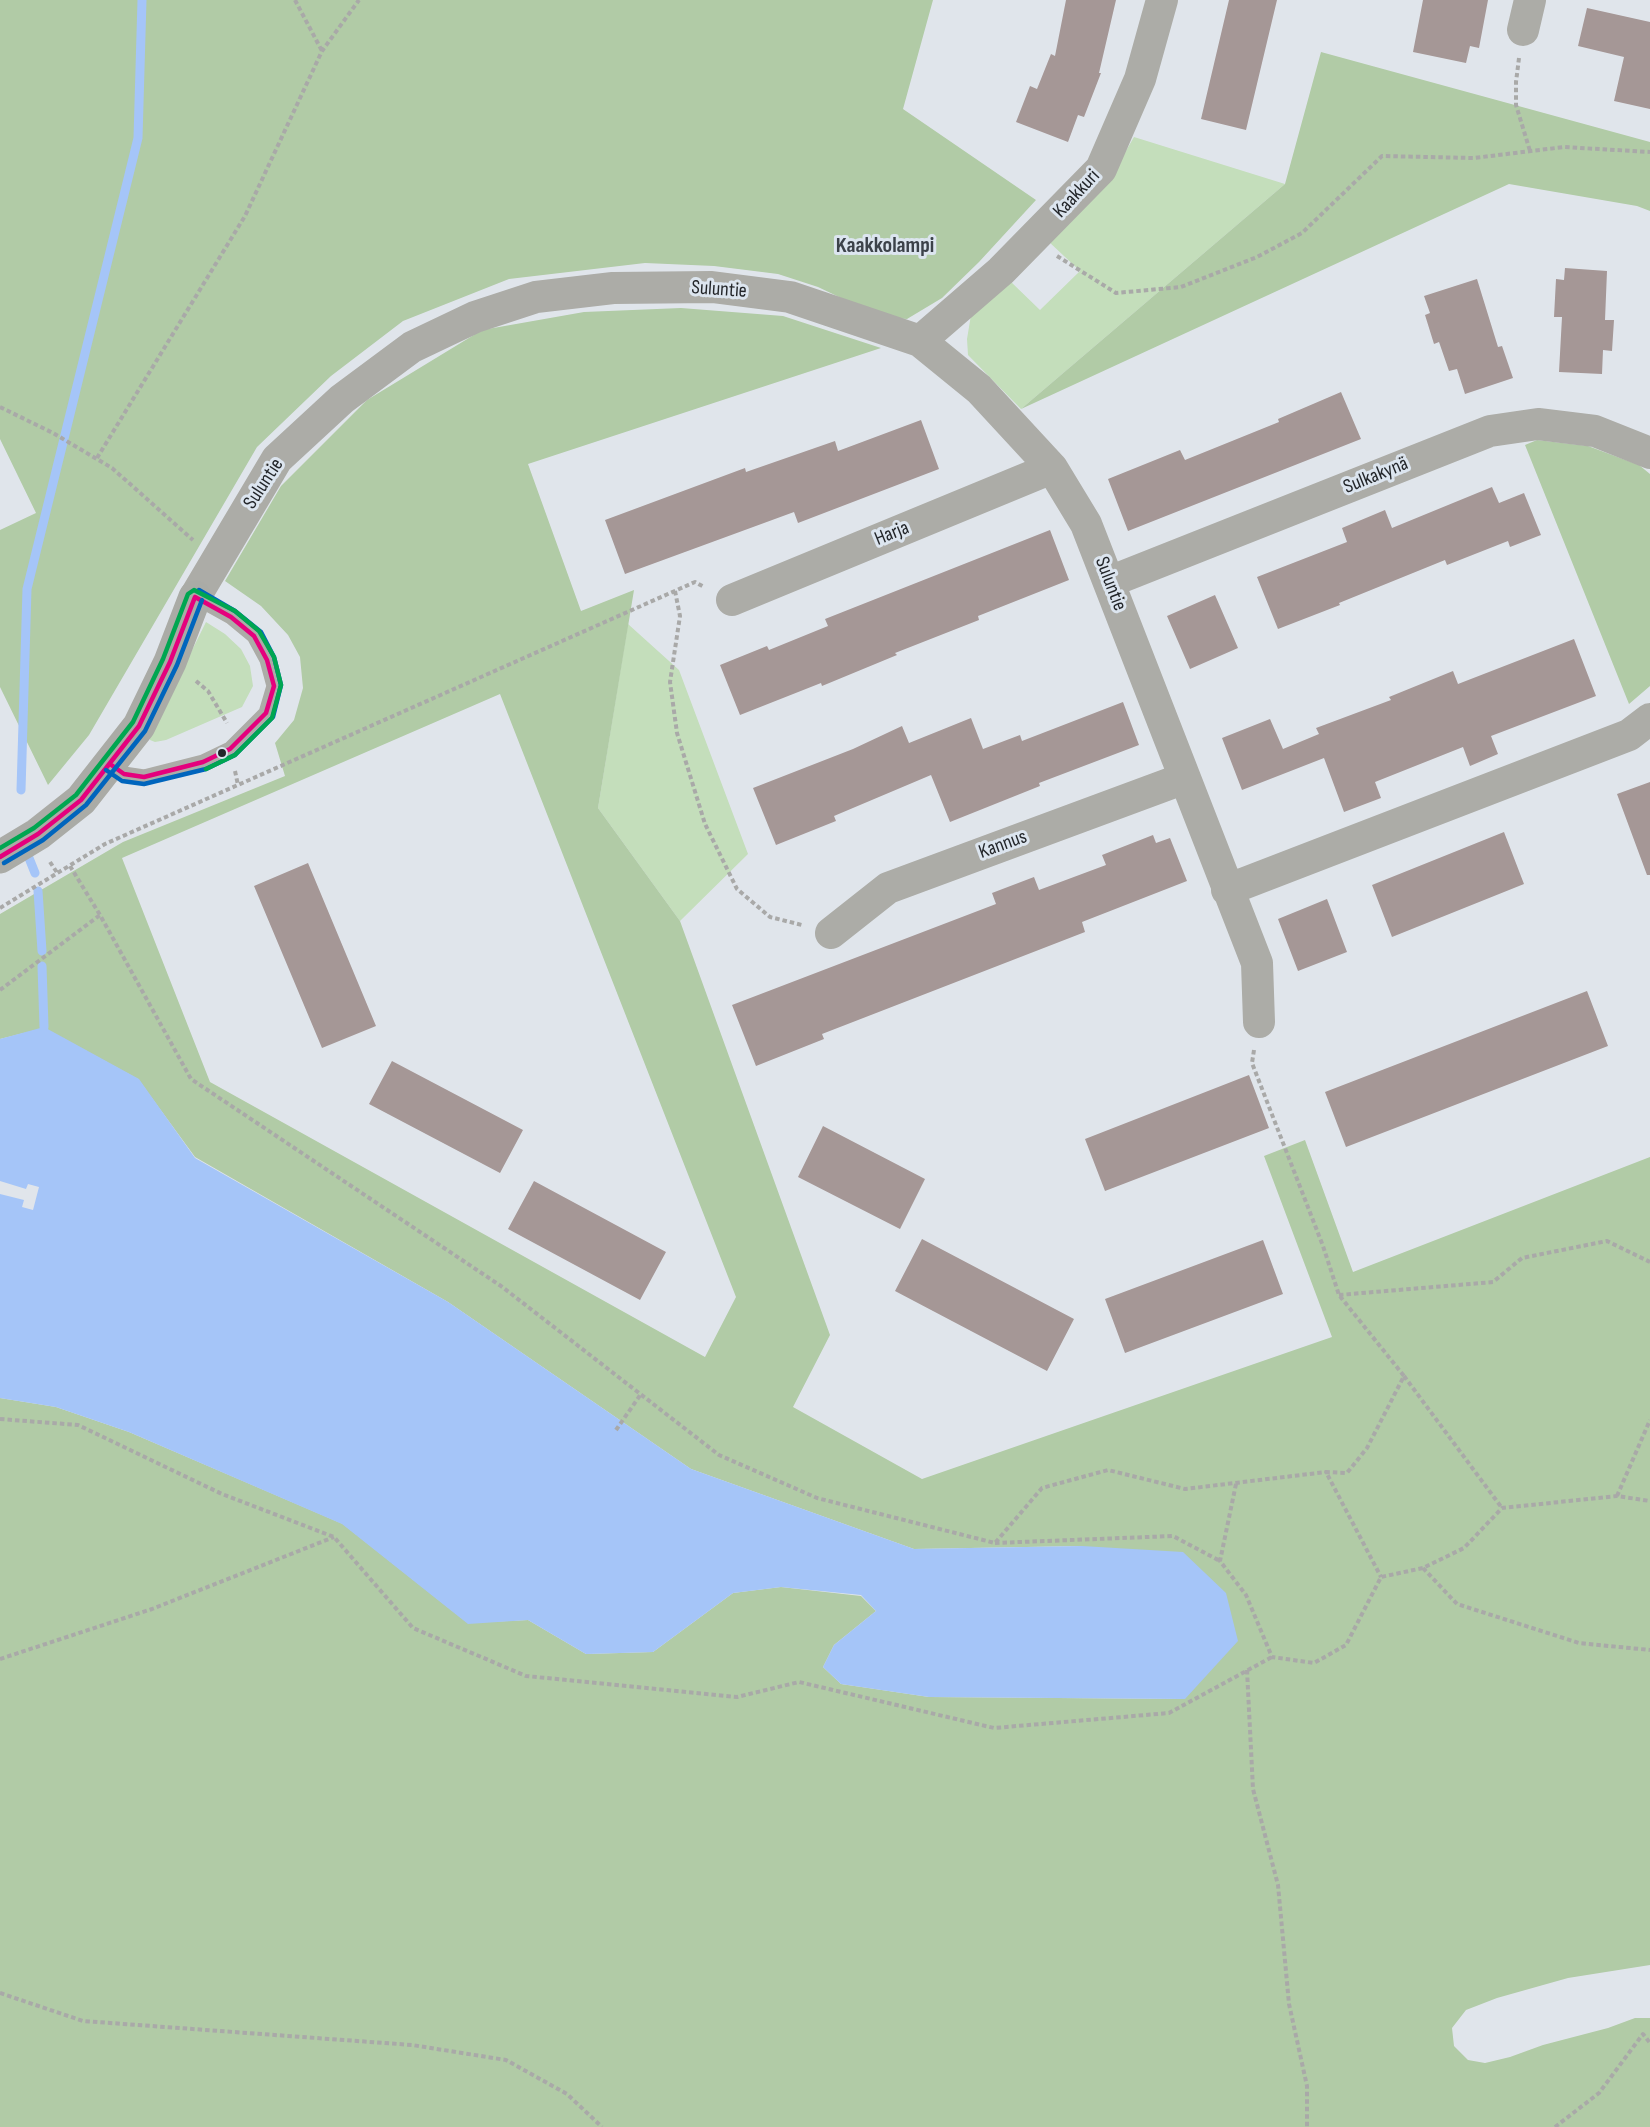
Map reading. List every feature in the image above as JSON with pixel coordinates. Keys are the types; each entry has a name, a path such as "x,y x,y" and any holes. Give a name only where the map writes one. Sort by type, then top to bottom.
{"street":[{"name":"Kaakkuri","path":"920,340 1001,271 1101,169 1140,79 1162,0"},
{"path":"1523,30 1530,0"},
{"name":"Suluntie","path":"0,857 38,834 81,800 139,726 170,662 195,597 277,459 342,399 412,347 475,317 536,297 613,288 712,287 789,297 920,340 979,389 1052,468 1086,524 1257,963 1259,1022"},
{"name":"Sulkakynä","path":"1109,582 1490,431 1538,424 1595,431 1650,453"},
{"name":"Harja","path":"732,600 1052,468"},
{"path":"1227,890 1629,735 1650,719"},
{"name":"Kannus","path":"831,933 888,888 1185,778"}],"lane":[{"path":"110,764 124,774 144,777 203,762 230,749 266,713 274,686 267,660 254,636 231,617 195,597"}],"path":[{"path":"295,0 322,51"},
{"path":"97,458 245,216 322,51 359,0"},
{"path":"1523,30 1516,82 1516,105 1530,151"},
{"path":"1032,241 1116,293 1181,287 1257,257 1302,232 1382,156 1474,158 1564,147 1650,152"},
{"path":"0,407 53,433 112,468 196,543"},
{"path":"0,908 105,844 695,582 732,600"},
{"path":"675,591 680,616 670,682 677,733 705,824 737,889 770,917 831,933"},
{"path":"70,866 100,915 191,1079 501,1286 719,1455 817,1498 995,1543 1173,1536 1220,1561 1246,1595 1272,1657"},
{"path":"0,990 100,915"},
{"path":"1259,1022 1252,1063 1340,1295 1404,1376 1502,1508"},
{"path":"1340,1295 1493,1282 1522,1258 1607,1241 1650,1262"},
{"path":"995,1543 1042,1488 1108,1470 1185,1489 1326,1472 1347,1473 1367,1448 1404,1376"},
{"path":"616,1430 641,1395"},
{"path":"0,1419 78,1425 222,1494 334,1537 414,1628 526,1676 737,1697 799,1682 994,1728 1169,1713 1272,1657 1314,1663 1346,1645 1381,1577"},
{"path":"1617,1496 1650,1420"},
{"path":"1326,1472 1381,1577"},
{"path":"1220,1561 1236,1484"},
{"path":"1381,1577 1423,1568 1464,1548 1502,1508 1617,1496 1650,1501"},
{"path":"0,1659 153,1609 334,1537"},
{"path":"1423,1568 1457,1604 1579,1643 1650,1650"},
{"path":"1248,1670 1253,1789 1278,1885 1289,2004 1307,2086 1307,2127"},
{"path":"0,1994 83,2021 412,2045 506,2060 567,2094 602,2127"},
{"path":"1555,2127 1599,2093 1643,2034 1650,2043"}],"green space":[{"path":"0,0 933,0 903,109 1036,200 942,298 907,319 881,317 818,287 778,274 714,266 645,263 509,279 403,321 331,376 257,447 89,735 48,785 0,687 0,530 36,513 0,439"},
{"path":"1321,52 1650,142 1650,211 1637,206 1509,184 1021,409 1285,184"},
{"path":"1134,137 1285,184 1021,409 968,355 967,339 971,315 1010,281 1040,310 1080,271 1048,241 1112,175"},
{"path":"681,308 783,316 881,348 528,464 581,611 634,590 598,808 680,921 830,1335 793,1407 922,1479 1332,1337 1264,1156 1305,1140 1353,1272 1650,1157 1650,1965 1568,1978 1497,1998 1466,2010 1452,2028 1454,2046 1468,2060 1485,2063 1608,2028 1635,2018 1650,2018 1650,2127 0,2127 0,1398 56,1407 129,1432 343,1524 468,1623 528,1620 586,1654 653,1652 733,1593 781,1587 861,1596 876,1611 834,1645 823,1667 841,1684 929,1697 1185,1699 1082,1546 914,1549 691,1469 448,1302 195,1157 138,1079 44,1028 0,1039 0,914 123,842 285,776 275,743 294,720 303,688 300,657 288,635 261,606 225,581 281,486 367,400 482,330 584,312","holes":["500,694 736,1297 705,1357 210,1082 122,858"]},
{"path":"1537,440 1588,446 1639,465 1650,474 1650,686 1629,704 1525,445"},
{"path":"206,622 225,634 241,649 250,666 253,686 242,707 166,740 155,742 150,740 150,735"},
{"path":"628,624 679,670 748,854 680,921 598,808"}],"water":[{"path":"44,1027 139,1079 195,1158 448,1302 691,1469 914,1549 1082,1546 1183,1552 1226,1593 1238,1641 1185,1699 929,1697 841,1684 823,1667 834,1645 876,1611 861,1595 781,1587 733,1593 653,1652 586,1654 528,1620 468,1624 342,1524 129,1432 56,1407 0,1398 0,1039"}],"pier":[{"path":"0,1181 26,1189 28,1184 39,1187 33,1210 22,1207 24,1200 0,1194"}],"building":[{"path":"1066,0 1116,0 1099,73 1101,73 1084,117 1078,115 1068,142 1016,122 1030,86 1037,89 1051,54 1055,56"},
{"path":"1229,0 1277,0 1246,130 1201,119"},
{"path":"1423,0 1488,0 1479,48 1470,46 1466,63 1413,52"},
{"path":"1587,8 1650,22 1650,109 1614,101 1624,57 1578,46"},
{"path":"1565,268 1607,271 1605,320 1614,320 1612,351 1603,350 1602,374 1559,372 1562,317 1554,317 1556,279 1564,280"},
{"path":"1477,279 1498,347 1502,346 1513,378 1465,394 1457,369 1449,371 1439,342 1434,344 1425,315 1430,313 1424,296"},
{"path":"1341,392 1361,439 1128,531 1108,479 1180,450 1185,460 1279,422 1278,419"},
{"path":"921,420 939,469 798,523 794,512 625,574 605,520 745,468 746,472 835,441 838,451"},
{"path":"1492,487 1499,503 1524,493 1541,535 1510,547 1508,541 1447,565 1445,560 1278,629 1257,577 1347,542 1342,528 1385,510 1392,528"},
{"path":"1050,530 1069,580 978,616 979,620 895,653 897,655 822,686 821,683 740,715 720,665 767,646 769,650 828,626 825,619"},
{"path":"1215,595 1238,648 1190,669 1167,616"},
{"path":"1574,639 1596,696 1491,736 1498,754 1470,766 1463,747 1375,782 1381,798 1344,812 1324,758 1242,790 1222,738 1270,719 1283,749 1319,734 1316,728 1391,700 1389,697 1453,671 1458,684"},
{"path":"1123,702 1139,745 1039,783 1040,786 950,822 931,775 834,816 836,821 776,845 753,788 853,749 902,726 909,743 971,718 983,749 1020,735 1022,741"},
{"path":"1650,782 1650,875 1647,875 1617,794"},
{"path":"1504,832 1524,884 1392,937 1372,885"},
{"path":"1153,835 1156,843 1170,838 1187,881 1082,922 1085,932 822,1034 824,1039 756,1066 732,1005 996,904 992,893 1034,877 1039,890 1106,865 1102,855"},
{"path":"308,863 376,1026 322,1048 254,886"},
{"path":"1327,899 1347,952 1298,971 1278,919"},
{"path":"1587,991 1608,1046 1346,1147 1325,1092"},
{"path":"392,1061 523,1130 500,1173 369,1104"},
{"path":"1249,1075 1269,1128 1105,1191 1085,1139"},
{"path":"823,1126 925,1179 900,1229 798,1177"},
{"path":"534,1181 666,1252 640,1300 508,1229"},
{"path":"922,1239 1074,1319 1047,1371 895,1291"},
{"path":"1263,1240 1283,1294 1125,1353 1105,1299"}],"waterway":[{"path":"21,790 27,589 138,138 142,0"},
{"path":"29,858 35,873"},
{"path":"38,891 42,951"},
{"path":"42,966 44,1027"}],"transit line":[{"path":"0,848 34,828 76,795 133,722 163,659 188,594 194,590 235,611 259,631 274,657 281,685 272,718 235,755 206,769"},
{"path":"106,770 122,781 144,784 206,769 235,755 273,717 281,685 274,657 261,632 235,611 199,590"},
{"path":"110,764 124,774 144,777 203,762 230,749 266,713 274,686 267,660 254,636 231,617 195,597"},
{"path":"0,857 38,834 81,800 139,726 170,662 195,597"},
{"path":"4,863 43,840 86,805 145,731 177,665 202,600"}],"district":[{"name":"Kaakkolampi","path":"885,246"}]}
